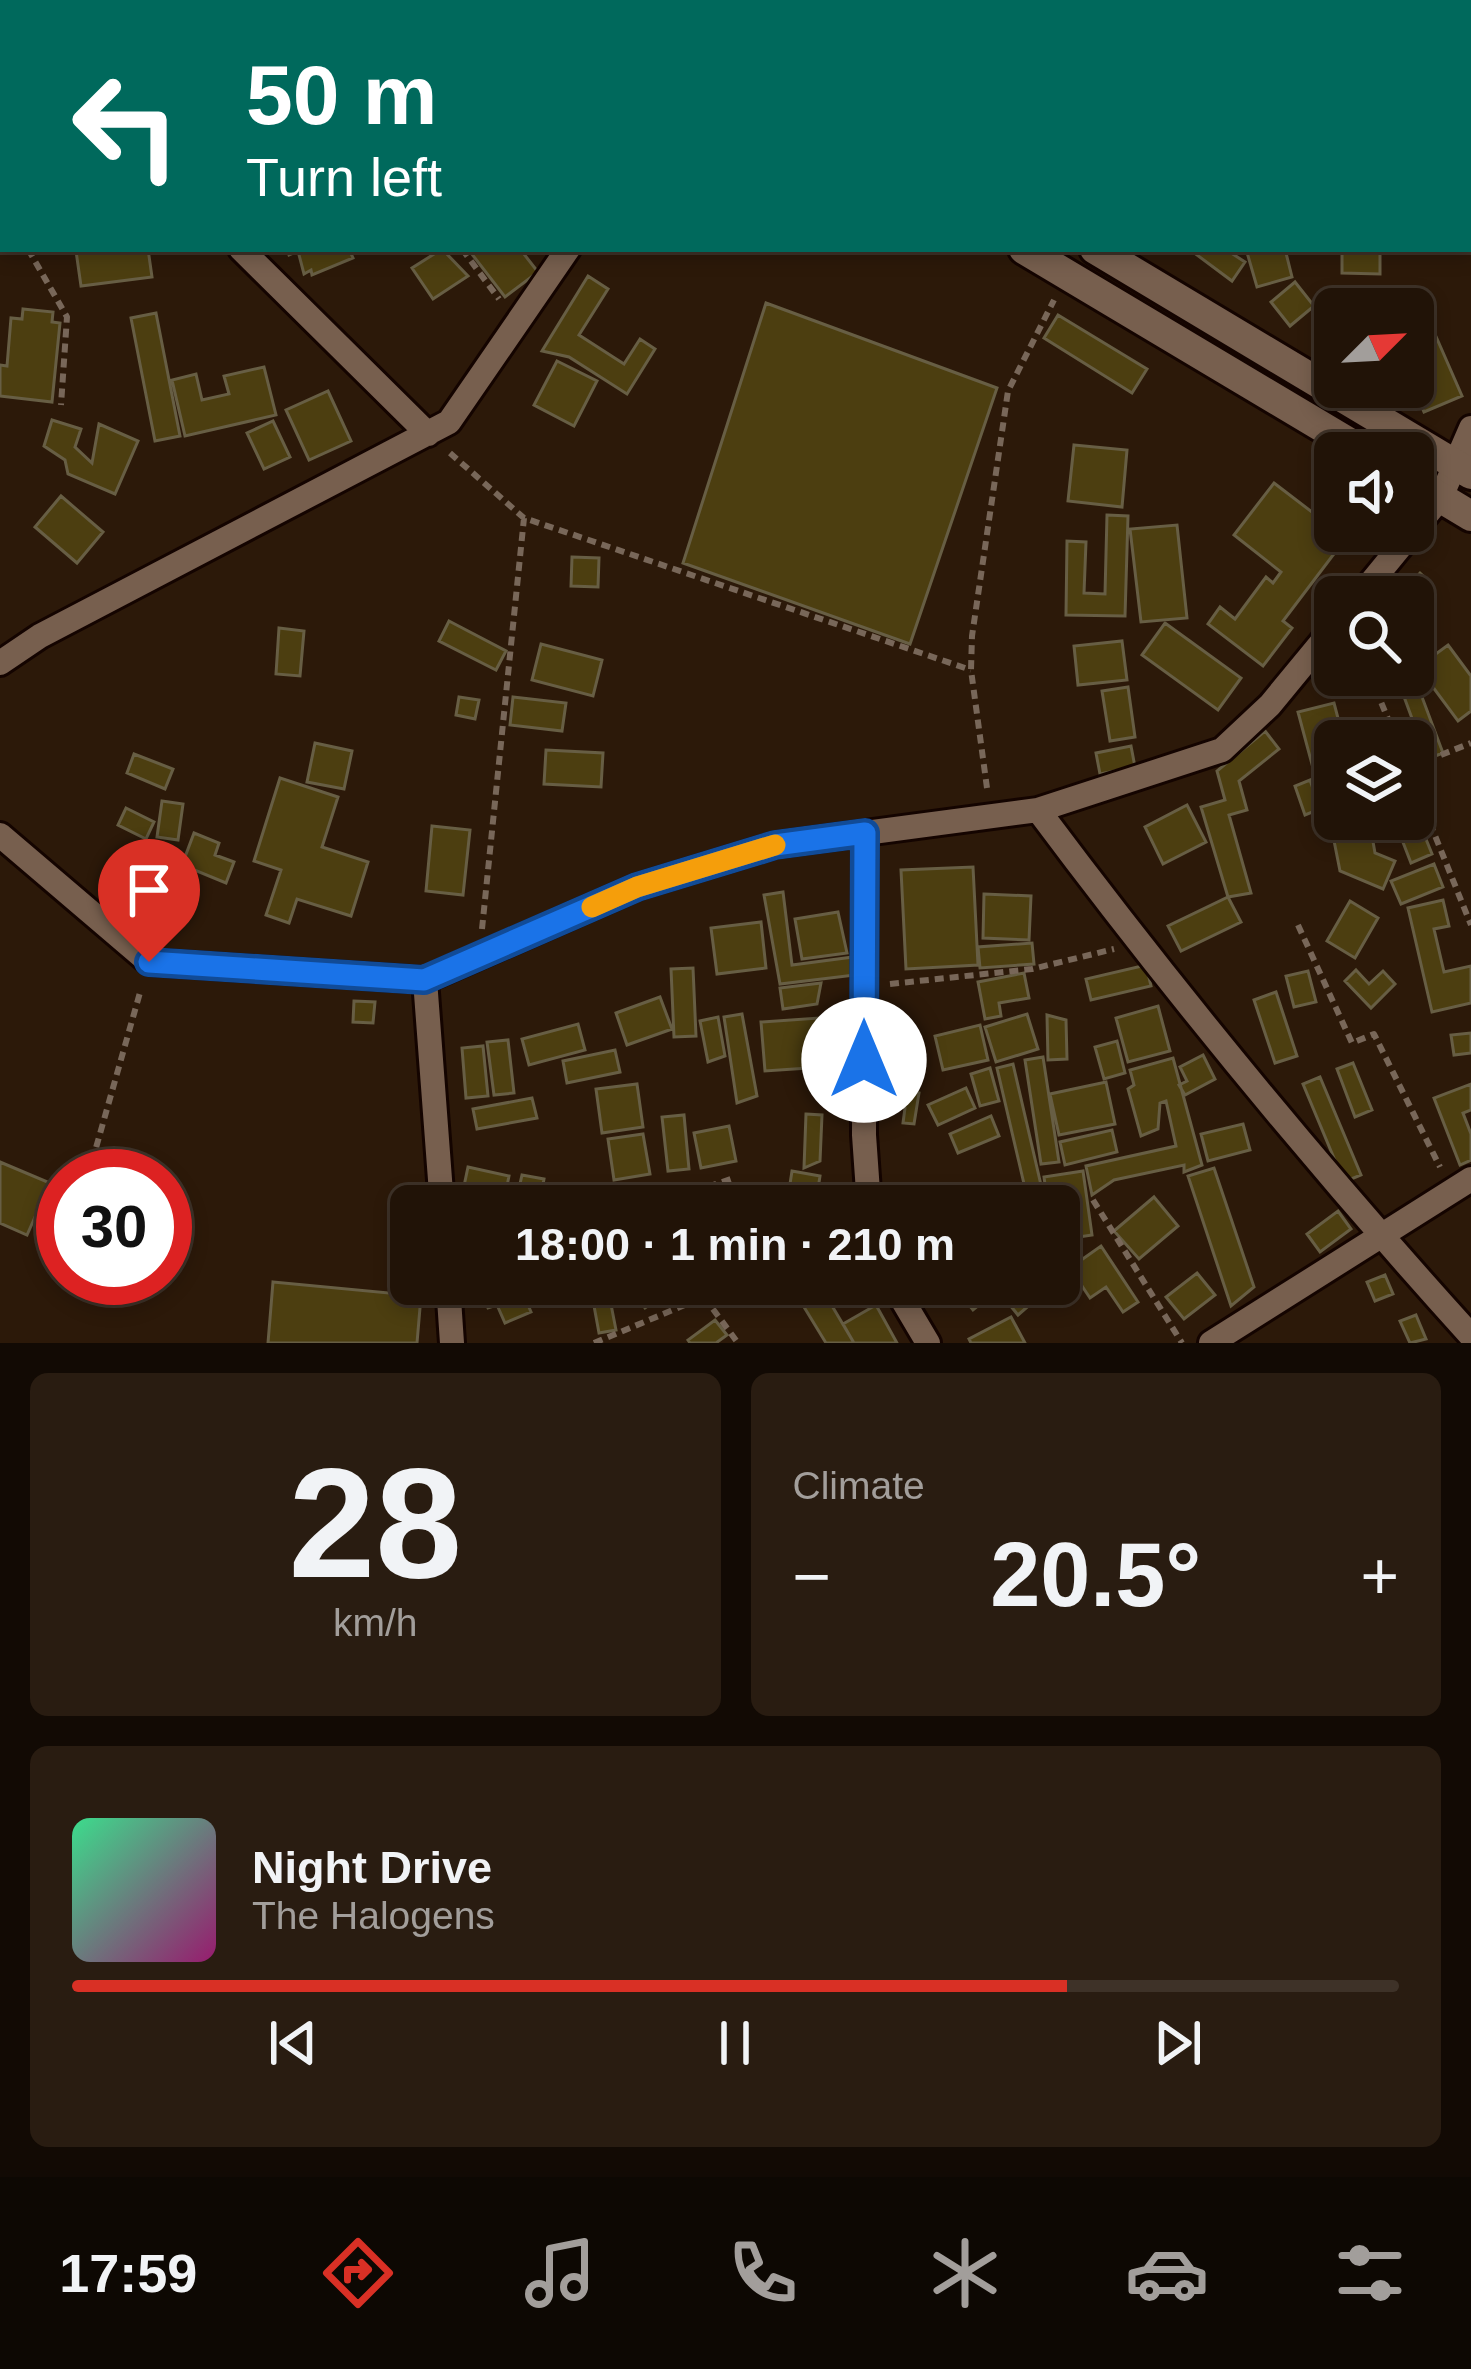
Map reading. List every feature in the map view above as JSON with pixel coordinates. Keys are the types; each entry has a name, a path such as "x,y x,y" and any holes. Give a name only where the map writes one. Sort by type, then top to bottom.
{"street":[{"path":"244,252 428,434"},
{"path":"0,663 40,636 449,422 566,252"},
{"path":"1029,252 1331,432"},
{"path":"1108,252 1464,470"},
{"path":"1376,576 1464,470 1471,428"},
{"path":"1434,493 1471,516"},
{"path":"0,835 149,962 424,980 637,887 775,845 1038,810 1222,750 1270,705 1314,652"},
{"path":"1038,810 1140,943 1383,1238 1471,1336"},
{"path":"865,833 868,1185"},
{"path":"424,980 440,1185"},
{"path":"1211,1343 1462,1185"},
{"path":"449,1305 452,1343"},
{"path":"905,1305 928,1343"}],"path":[{"path":"30,252 68,317 61,405"},
{"path":"464,252 515,321"},
{"path":"991,817 971,670 972,636 1008,391 1066,275"},
{"path":"428,434 524,518 971,670"},
{"path":"480,956 524,518"},
{"path":"1434,758 1471,743"},
{"path":"1434,834 1471,926"},
{"path":"1298,926 1352,1043 1374,1034 1462,1185"},
{"path":"865,986 1032,969 1140,943"},
{"path":"96,1149 149,962"},
{"path":"713,1185 731,1179"},
{"path":"1093,1200 1182,1343"},
{"path":"594,1343 615,1340 687,1305"},
{"path":"710,1305 738,1343"}],"building":[{"path":"76,252 148,252 152,277 81,286"},
{"path":"298,252 350,252 353,258 312,275 311,270 304,274"},
{"path":"445,252 468,276 433,299 412,268"},
{"path":"470,252 522,252 538,272 505,297"},
{"path":"1193,252 1230,252 1245,262 1232,281"},
{"path":"1247,252 1286,252 1292,277 1257,287"},
{"path":"1342,252 1380,252 1380,274 1342,273"},
{"path":"588,276 608,289 579,335 624,364 640,339 655,349 627,394 569,357 542,351"},
{"path":"1295,282 1314,306 1290,326 1271,302"},
{"path":"766,303 997,388 910,644 683,563"},
{"path":"23,309 53,312 52,322 60,323 52,402 0,396 0,365 7,366 11,318 22,319"},
{"path":"156,313 180,436 155,441 131,318"},
{"path":"1058,315 1147,369 1132,393 1044,338"},
{"path":"1434,332 1462,396 1434,408"},
{"path":"557,361 597,381 574,426 534,405"},
{"path":"264,367 276,415 185,436 172,380 196,374 202,400 229,394 224,376"},
{"path":"328,391 351,441 309,460 286,410"},
{"path":"52,420 81,429 75,447 92,463 99,424 138,441 115,494 68,474 65,460 44,446"},
{"path":"273,421 290,457 264,469 247,433"},
{"path":"1074,445 1127,450 1122,507 1068,501"},
{"path":"1274,483 1314,514 1314,552 1335,552 1283,621 1292,628 1263,666 1208,624 1220,607 1235,619 1266,577 1273,583 1281,572 1234,535"},
{"path":"61,496 103,532 77,563 35,527"},
{"path":"1107,515 1128,516 1125,616 1066,615 1067,541 1086,542 1084,593 1105,594"},
{"path":"1177,525 1187,618 1141,622 1130,529"},
{"path":"572,557 599,558 598,587 571,586"},
{"path":"449,621 506,651 496,670 439,641"},
{"path":"1165,623 1241,678 1218,710 1142,655"},
{"path":"279,628 304,631 300,676 276,674"},
{"path":"1122,641 1127,680 1078,685 1074,646"},
{"path":"541,644 602,660 593,696 532,680"},
{"path":"1448,645 1471,676 1471,711 1458,721 1434,689 1434,655"},
{"path":"1128,687 1135,737 1110,741 1102,691"},
{"path":"1404,696 1422,696 1431,720 1413,720"},
{"path":"459,697 479,700 475,719 456,715"},
{"path":"513,697 566,703 562,731 510,725"},
{"path":"1334,703 1338,720 1314,720 1314,772 1298,712"},
{"path":"1434,729 1443,753 1434,756"},
{"path":"1265,731 1279,749 1239,781 1247,810 1229,815 1251,893 1228,897 1201,807 1225,800 1217,771"},
{"path":"315,743 352,751 344,789 307,782"},
{"path":"1131,746 1135,767 1100,774 1096,753"},
{"path":"546,750 603,753 601,787 544,784"},
{"path":"134,754 173,769 165,789 127,773"},
{"path":"280,778 338,797 322,847 368,862 351,916 297,899 289,923 266,915 281,870 254,861"},
{"path":"1310,780 1314,811 1305,815 1295,786"},
{"path":"162,801 183,804 178,840 157,837"},
{"path":"1187,805 1206,842 1163,864 1145,827"},
{"path":"126,808 154,822 146,839 118,825"},
{"path":"432,826 470,830 463,895 426,891"},
{"path":"194,833 219,843 215,855 234,862 226,883 182,865"},
{"path":"1334,840 1373,840 1375,853 1395,861 1383,889 1340,871"},
{"path":"1402,840 1426,840 1432,854 1411,863"},
{"path":"1434,864 1443,887 1401,904 1391,881"},
{"path":"973,867 978,965 906,969 901,870"},
{"path":"783,892 792,965 853,957 855,975 780,984 764,895"},
{"path":"984,894 1031,896 1029,940 983,938"},
{"path":"1228,897 1241,922 1181,951 1168,926"},
{"path":"1443,900 1449,926 1434,929 1444,972 1471,966 1471,1003 1432,1012 1408,908"},
{"path":"1350,901 1378,918 1355,958 1327,941"},
{"path":"838,912 847,953 802,959 795,919"},
{"path":"761,922 766,968 717,974 711,928"},
{"path":"1032,943 1034,964 980,968 978,947"},
{"path":"1146,965 1151,986 1091,1000 1086,979"},
{"path":"693,968 696,1036 674,1037 671,969"},
{"path":"1356,970 1369,984 1383,971 1395,984 1371,1008 1345,981"},
{"path":"1308,971 1316,1002 1294,1007 1286,976"},
{"path":"1024,973 1029,998 999,1003 1001,1016 985,1019 978,982"},
{"path":"821,983 817,1004 783,1009 780,988"},
{"path":"1276,992 1297,1056 1275,1063 1254,1000"},
{"path":"660,997 672,1029 627,1045 616,1013"},
{"path":"354,1001 375,1002 373,1023 353,1022"},
{"path":"1158,1006 1170,1051 1128,1062 1116,1018"},
{"path":"742,1014 757,1096 737,1103 724,1017"},
{"path":"1027,1014 1038,1049 996,1062 985,1027"},
{"path":"1047,1015 1066,1020 1067,1059 1048,1060"},
{"path":"718,1017 725,1056 708,1062 700,1021"},
{"path":"819,1018 823,1067 765,1071 761,1022"},
{"path":"578,1024 585,1050 529,1065 522,1039"},
{"path":"980,1025 988,1060 943,1070 935,1036"},
{"path":"1471,1033 1471,1053 1454,1055 1451,1035"},
{"path":"508,1040 514,1093 494,1095 487,1042"},
{"path":"1117,1041 1125,1073 1104,1079 1095,1047"},
{"path":"483,1046 488,1096 466,1098 462,1048"},
{"path":"615,1050 620,1072 567,1083 563,1061"},
{"path":"1203,1055 1215,1079 1185,1095 1179,1085 1187,1081 1180,1067"},
{"path":"1043,1057 1059,1162 1041,1164 1025,1060"},
{"path":"1173,1058 1202,1165 1184,1172 1184,1165 1114,1180 1092,1195 1086,1166 1176,1146 1166,1101 1160,1103 1158,1129 1141,1136 1128,1089 1134,1085 1130,1070"},
{"path":"1353,1063 1372,1110 1355,1117 1337,1069"},
{"path":"1013,1064 1041,1185 1024,1185 997,1068"},
{"path":"990,1068 999,1101 980,1106 971,1074"},
{"path":"1320,1077 1361,1175 1344,1182 1303,1084"},
{"path":"1106,1082 1115,1124 1059,1135 1050,1094"},
{"path":"637,1084 643,1127 602,1133 596,1089"},
{"path":"1471,1084 1471,1110 1463,1113 1471,1134 1471,1160 1460,1165 1434,1098"},
{"path":"966,1088 975,1108 938,1125 928,1105"},
{"path":"898,1089 919,1093 914,1124 903,1123 905,1108 895,1106"},
{"path":"532,1098 537,1118 477,1129 473,1109"},
{"path":"806,1114 822,1115 820,1161 804,1168"},
{"path":"684,1115 689,1169 668,1171 662,1117"},
{"path":"991,1116 999,1136 958,1153 950,1134"},
{"path":"1243,1124 1250,1150 1208,1161 1201,1134"},
{"path":"729,1126 736,1161 701,1168 694,1133"},
{"path":"1112,1130 1117,1152 1065,1165 1060,1142"},
{"path":"643,1134 650,1174 614,1180 608,1139"},
{"path":"0,1162 36,1177 36,1215 27,1235 0,1223"},
{"path":"468,1167 509,1176 507,1185 464,1185"},
{"path":"1214,1168 1254,1287 1231,1306 1188,1176"},
{"path":"792,1171 820,1176 819,1185 790,1184"},
{"path":"1083,1171 1092,1235 1080,1237 1080,1185 1045,1185 1044,1177"},
{"path":"522,1175 544,1179 543,1185 520,1185"},
{"path":"1154,1197 1178,1226 1139,1259 1114,1231"},
{"path":"1338,1211 1351,1229 1320,1252 1307,1234"},
{"path":"1101,1246 1138,1302 1123,1312 1106,1287 1090,1298 1080,1283 1080,1261"},
{"path":"1197,1273 1215,1295 1184,1319 1166,1297"},
{"path":"1385,1275 1393,1294 1375,1301 1367,1282"},
{"path":"273,1282 390,1293 390,1305 420,1305 417,1343 268,1343"},
{"path":"497,1305 528,1305 531,1312 505,1323"},
{"path":"594,1305 611,1305 616,1330 599,1333"},
{"path":"832,1305 854,1343 826,1343 804,1307"},
{"path":"876,1305 897,1343 854,1343 843,1324"},
{"path":"1010,1305 1030,1305 1018,1315"},
{"path":"1416,1315 1426,1339 1410,1343 1400,1321"},
{"path":"1011,1317 1025,1343 971,1343 969,1339"},
{"path":"715,1320 727,1335 716,1343 690,1343 688,1340"}],"slow traffic":[{"path":"592,907 637,887 775,845"}],"route":[{"path":"149,962 424,980 637,887 775,845 865,833 864,1060"}]}
